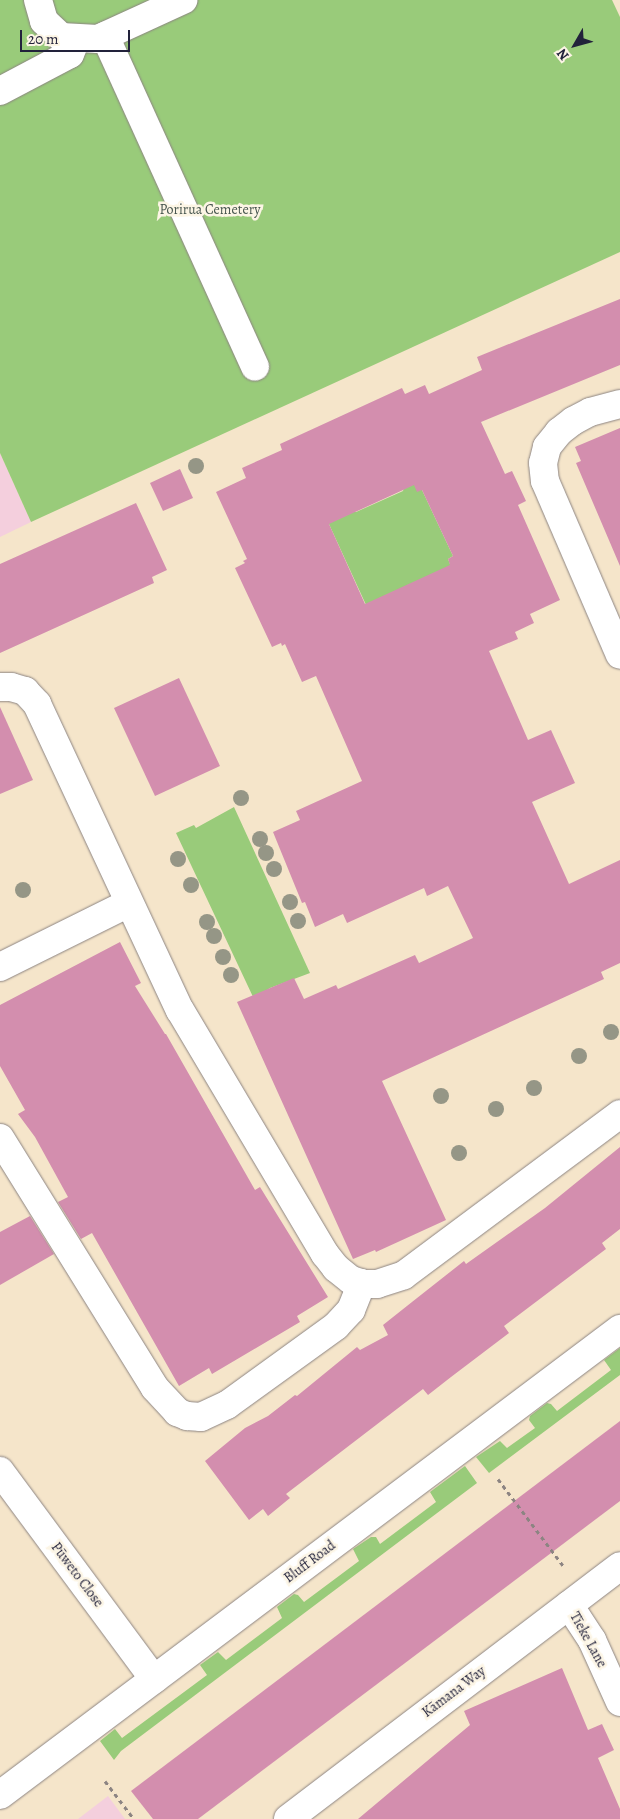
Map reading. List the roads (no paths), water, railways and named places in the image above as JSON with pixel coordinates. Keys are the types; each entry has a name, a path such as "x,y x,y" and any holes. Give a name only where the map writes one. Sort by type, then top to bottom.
{"street":[{"path":"38,0 44,20 61,37 98,39 183,0"},
{"path":"105,36 255,368"},
{"path":"0,90 70,54 76,38"},
{"path":"620,404 590,412 573,421 559,432 547,447 543,463 545,481 620,655"},
{"path":"0,687 11,686 25,691 37,704 129,903 197,1040 325,1254 336,1268 351,1280 377,1284 404,1275 620,1114"},
{"path":"0,967 129,903"},
{"path":"0,1138 155,1388 166,1403 177,1412 187,1416 201,1417 227,1405 336,1326 351,1310 362,1283"},
{"name":"Bluff Road","path":"0,1795 620,1329"},
{"name":"Pūweto Close","path":"0,1471 154,1679"},
{"name":"Kāmana Way","path":"288,1819 620,1566"},
{"name":"Tīeke Lane","path":"576,1599 620,1702"}],"park label":[{"name":"Porirua Cemetery","path":"210,210"}]}
